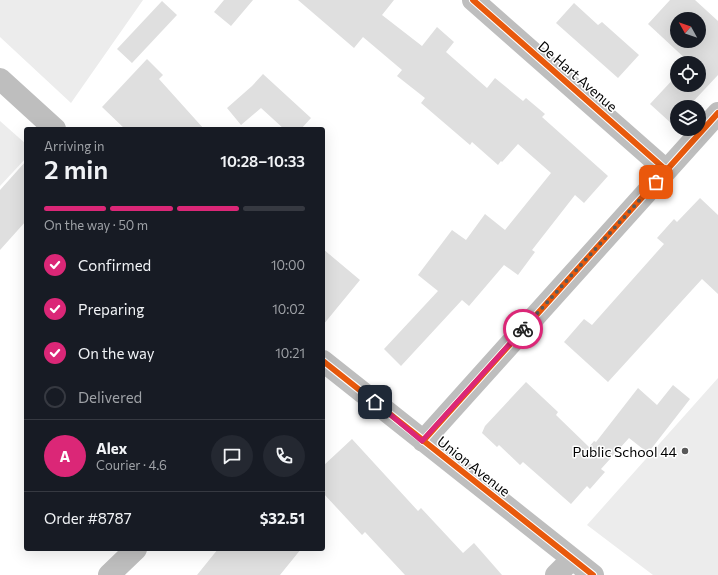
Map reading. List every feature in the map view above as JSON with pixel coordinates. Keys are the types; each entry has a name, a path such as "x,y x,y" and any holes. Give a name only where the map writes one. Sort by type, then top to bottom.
{"street":[{"name":"De Hart Avenue","path":"473,0 666,170"},
{"path":"0,79 53,127"},
{"path":"422,441 718,113"},
{"name":"Union Avenue","path":"325,366 592,575"},
{"path":"109,575 134,551"},
{"path":"556,575 572,559"}],"shaded area":[{"path":"0,0 143,0 71,103 0,37"},
{"path":"0,121 24,142 24,160 0,186"},
{"name":"Public School 44","path":"718,378 718,575 653,575 587,525"}],"building":[{"path":"224,0 253,0 231,26 214,12"},
{"path":"298,0 394,0 382,15 422,46 437,27 454,42 446,52 487,88 495,78 523,101 526,98 545,114 542,117 608,176 584,203 575,195 532,250 535,252 518,275 504,265 469,306 462,300 401,366 384,349 438,291 418,275 452,230 466,240 485,214 505,230 551,173 518,144 498,165 472,142 470,145 421,103 425,98 397,76 402,70 363,37 354,48"},
{"path":"670,0 695,0 718,21 718,75 706,88 706,56 683,56 674,48 706,48 706,12 670,12 670,44 648,24"},
{"path":"162,1 177,15 132,63 117,49"},
{"path":"574,3 598,25 602,22 639,55 618,78 556,23"},
{"path":"147,59 163,75 159,79 202,127 123,127 102,107"},
{"path":"263,74 311,118 303,127 282,127 261,108 241,125 227,108"},
{"path":"670,83 670,92 702,92 695,100 670,100 670,122 650,104"},
{"path":"24,163 24,223 0,250 0,190"},
{"path":"700,198 718,215 718,294 702,279 608,382 564,342 584,319 592,325 664,244 657,238 674,219 677,222"},
{"path":"325,251 360,280 325,323"},
{"path":"526,382 558,412 556,415 589,447 594,441 596,442 638,388 657,405 673,385 690,399 648,453 629,438 601,469 605,472 590,489 587,486 571,504 523,462 520,465 499,445 497,447 482,433 485,426"},
{"path":"352,439 418,511 421,508 463,553 474,543 502,575 405,575 365,532 362,535 325,495 325,464"},
{"path":"216,551 299,551 280,575 197,575"}],"cycle path":[{"path":"473,0 666,170"},
{"path":"423,441 718,113"},
{"path":"325,363 593,575"}],"way so far":[{"path":"523,329 656,182"}],"place":[{"name":"Public School 44","path":"685,451"}],"route":[{"path":"375,402 422,441 523,329"}]}
